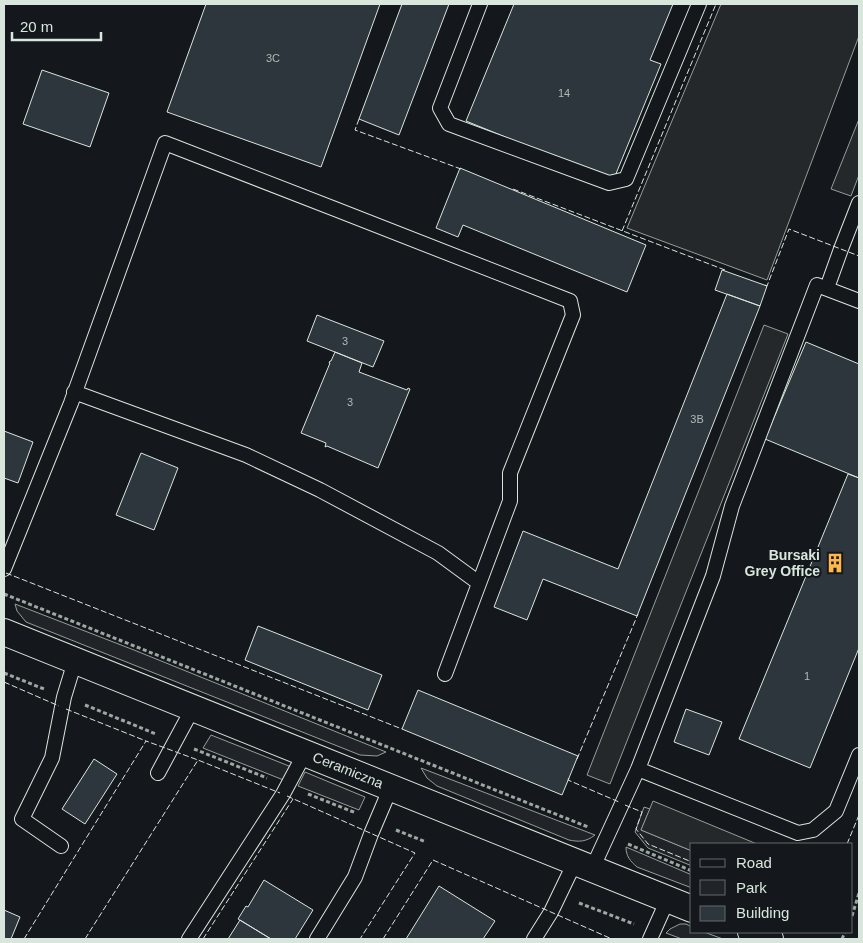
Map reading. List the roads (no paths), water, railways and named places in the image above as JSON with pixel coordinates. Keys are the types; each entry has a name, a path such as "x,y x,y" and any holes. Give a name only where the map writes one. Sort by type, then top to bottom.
{"street":[{"name":"Ceramiczna","path":"4,632 690,908"},
{"path":"754,933 770,939"}],"lane":[{"path":"480,4 440,108 449,124 609,183 626,179 700,4"},
{"path":"4,569 74,392 165,143 570,301 572,315 510,474 510,501 444,674"},
{"path":"827,288 859,204"},
{"path":"534,939 559,895 608,835 638,769 713,576 732,506 817,285 859,301"},
{"path":"74,392 254,459 320,490 438,553 479,583"},
{"path":"61,846 22,819 52,758 64,697 74,661"},
{"path":"158,773 193,708"},
{"path":"189,939 283,794 305,753"},
{"path":"638,769 798,833 813,830 836,811 859,755"},
{"path":"317,939 355,877 391,787"},
{"path":"652,936 668,899"}],"place":[{"name":"Bursaki Grey Office","path":"835,563"}]}
